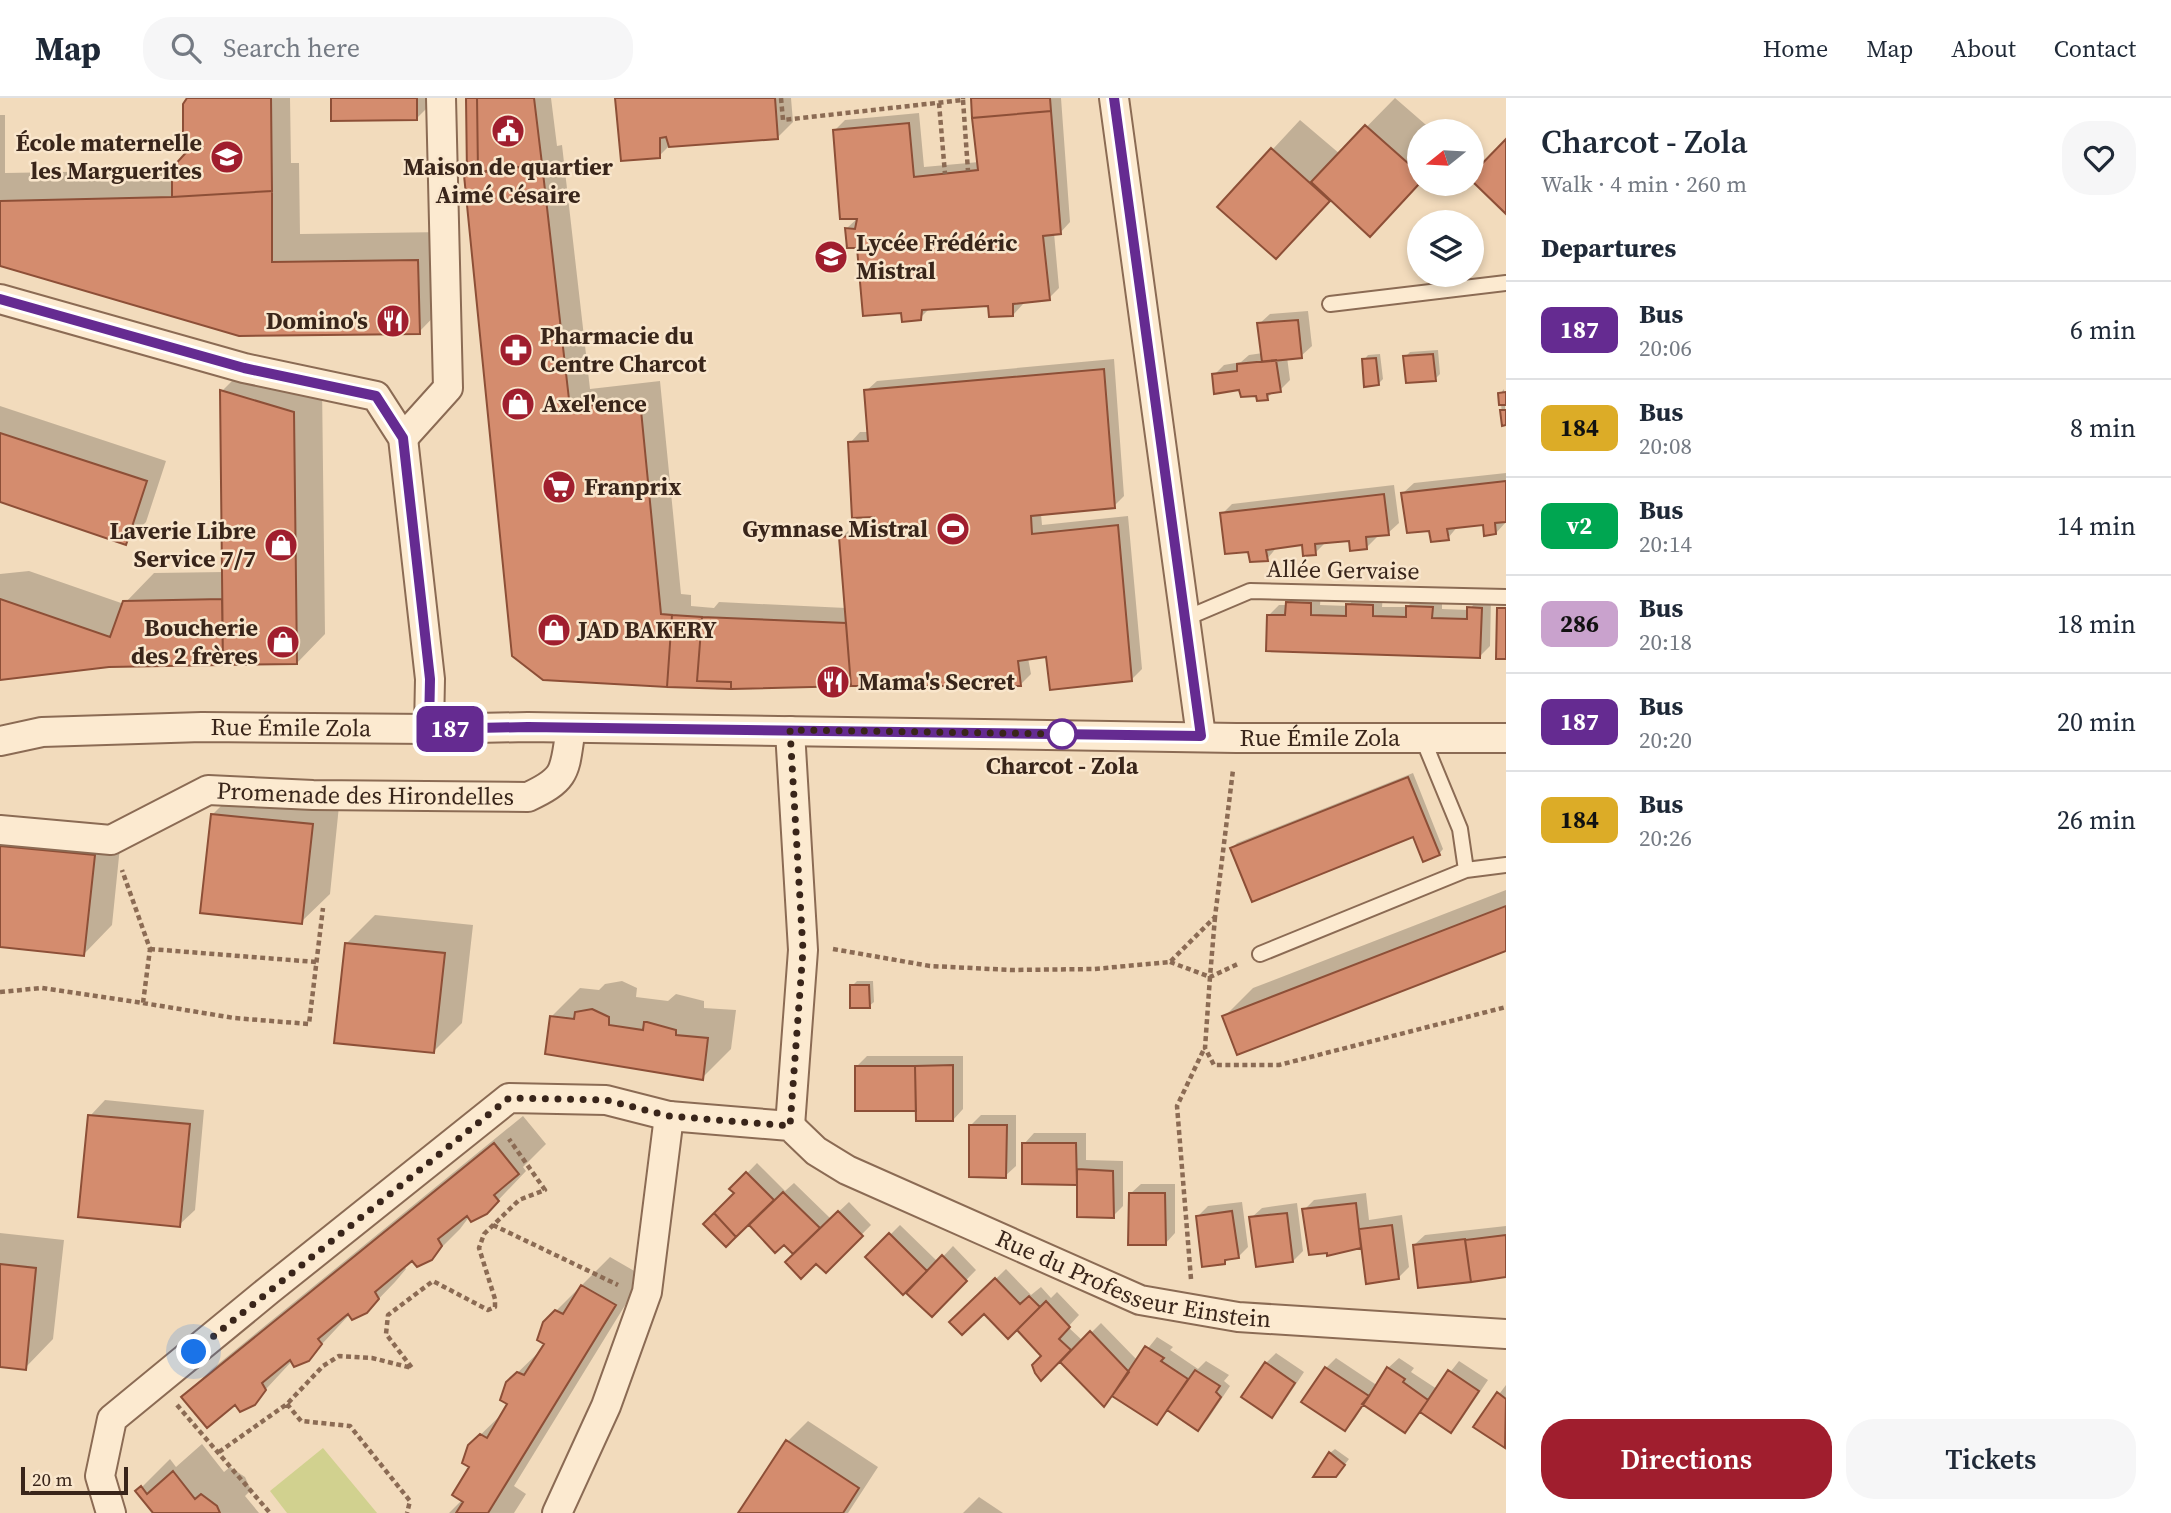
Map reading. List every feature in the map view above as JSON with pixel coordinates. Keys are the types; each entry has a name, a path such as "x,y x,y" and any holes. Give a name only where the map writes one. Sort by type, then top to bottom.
{"street":[{"path":"403,438 448,388 441,98"},
{"path":"1114,98 1201,736"},
{"path":"0,299 244,368 376,396 403,438 430,679 429,729"},
{"name":"Rue Émile Zola","path":"0,741 42,732 201,727 790,730 1236,738 1506,738"},
{"name":"Promenade des Hirondelles","path":"111,839 208,790 313,795 528,797 551,787 564,774 571,728"},
{"path":"111,1513 100,1476 113,1419 509,1098 606,1100 669,1116 790,1126 803,950 790,730"},
{"path":"0,830 111,839"},
{"path":"557,1513 606,1406 645,1298 669,1116"},
{"name":"Rue du Professeur Einstein","path":"790,1126 816,1151 847,1170 1140,1300 1238,1317 1506,1334"}],"lane":[{"path":"1329,304 1506,283"},
{"name":"Allée Gervaise","path":"1184,619 1250,591 1506,597"},
{"name":"Rue Émile Zola","path":"1422,737 1460,829 1465,870"},
{"path":"1259,954 1465,870 1506,865"}],"path":[{"path":"781,98 783,120 963,99 968,172"},
{"path":"939,103 945,174"},
{"path":"1188,1309 1191,1281 1177,1106 1205,1048 1215,917 1236,738"},
{"path":"111,839 150,949 143,1003"},
{"path":"0,992 41,988 234,1018 309,1024 323,908"},
{"path":"1170,962 1215,917"},
{"path":"150,949 316,962"},
{"path":"803,950 838,949 930,966 1012,970 1094,969 1170,962 1210,977 1259,954"},
{"path":"1205,1048 1214,1065 1279,1065 1506,1007"},
{"path":"219,1452 286,1404 323,1366 339,1356 372,1358 412,1368 386,1334 388,1315 433,1282 488,1310 495,1307 479,1248 484,1234 519,1200 545,1190 491,1113"},
{"path":"493,1225 645,1298"},
{"path":"157,1383 270,1513"},
{"path":"286,1404 301,1421 350,1426 410,1501 407,1513"}],"green space":[{"path":"323,1448 377,1513 287,1513 270,1491"}],"building":[{"name":"École maternelle les Marguerites","path":"187,98 271,98 272,191 172,197 172,168 192,146 183,136 183,104"},
{"path":"331,98 417,98 417,120 331,121"},
{"path":"466,98 477,98 478,172 467,175"},
{"name":"Maison de quartier Aimé Césaire","path":"477,98 534,98 542,164 478,172"},
{"path":"615,98 775,98 778,139 669,147 666,137 660,138 660,158 621,161"},
{"path":"971,98 1050,98 1051,111 972,118"},
{"path":"1051,111 1061,234 1043,236 1050,300 1013,304 1013,316 989,317 988,306 922,310 921,320 902,322 901,313 863,316 857,248 847,248 845,228 855,229 857,219 840,219 833,130 909,123 914,177 978,170 972,118"},
{"path":"1365,125 1407,162 1408,196 1370,237 1311,182"},
{"path":"1506,139 1506,214 1484,193 1484,162"},
{"path":"1271,148 1330,201 1276,259 1217,207"},
{"path":"542,164 570,408 640,400 661,614 672,615 667,687 543,680 512,656 464,175"},
{"path":"272,191 272,262 418,260 420,334 239,336 0,266 0,201 172,197"},
{"path":"1298,320 1302,358 1262,362 1257,323"},
{"path":"1433,354 1436,381 1406,383 1403,356"},
{"path":"1376,358 1379,385 1364,387 1362,359"},
{"path":"1276,360 1281,392 1267,394 1268,400 1257,401 1256,396 1241,397 1239,390 1214,394 1212,374 1237,371 1237,364"},
{"name":"Gymnase Mistral","path":"1104,369 1115,508 1031,516 1032,534 1118,525 1132,681 1050,690 1046,657 1018,661 1021,686 851,686 839,537 875,534 874,517 852,518 848,442 868,441 864,390"},
{"path":"220,390 294,412 297,664 223,665"},
{"path":"1506,392 1506,405 1499,405 1498,393"},
{"path":"1500,410 1506,410 1506,425 1502,426"},
{"path":"0,433 147,481 126,545 0,502"},
{"path":"1506,481 1506,522 1495,523 1496,534 1484,536 1483,525 1447,529 1449,540 1431,542 1429,531 1407,533 1401,493"},
{"path":"1384,494 1389,535 1366,537 1367,549 1350,551 1349,541 1315,544 1316,555 1303,556 1302,545 1266,550 1268,561 1250,562 1248,552 1225,554 1220,513"},
{"path":"0,599 110,637 123,601 222,599 223,665 109,667 0,680"},
{"path":"1286,602 1311,603 1311,615 1346,616 1346,604 1373,605 1373,616 1406,617 1406,606 1433,607 1432,618 1467,619 1467,607 1482,608 1480,658 1266,651 1267,615 1285,615"},
{"path":"1497,608 1506,608 1506,659 1496,659"},
{"path":"672,615 702,617 697,681 731,682 731,689 667,687"},
{"path":"702,617 846,623 851,686 731,689 731,682 697,681"},
{"path":"1408,777 1440,855 1423,862 1413,837 1252,902 1230,848"},
{"path":"211,814 313,824 302,924 200,913"},
{"path":"0,846 95,855 84,956 0,947"},
{"path":"1506,906 1506,951 1237,1055 1222,1016"},
{"path":"345,943 445,953 434,1053 334,1043"},
{"path":"850,985 869,985 870,1008 850,1008"},
{"path":"592,1009 609,1017 609,1025 643,1030 644,1022 647,1022 676,1030 676,1035 708,1038 703,1080 545,1054 550,1016 574,1019 575,1012"},
{"path":"953,1065 953,1121 916,1121 915,1066"},
{"path":"855,1066 915,1066 916,1111 855,1111"},
{"path":"88,1115 190,1124 180,1227 78,1217"},
{"path":"969,1125 1007,1125 1006,1178 969,1177"},
{"path":"494,1143 519,1174 494,1195 499,1201 487,1214 471,1222 467,1216 438,1239 442,1246 432,1260 417,1267 412,1261 375,1292 379,1299 367,1313 352,1320 348,1314 318,1339 322,1344 309,1361 294,1367 290,1360 262,1383 266,1390 255,1405 240,1412 235,1405 207,1428 181,1397"},
{"path":"1022,1143 1076,1143 1077,1185 1022,1184"},
{"path":"1077,1169 1113,1171 1114,1218 1077,1217"},
{"path":"746,1172 774,1200 736,1237 714,1213 734,1193 729,1189"},
{"path":"783,1192 820,1228 793,1254 784,1245 775,1253 749,1225"},
{"path":"1129,1193 1165,1193 1166,1245 1128,1245"},
{"path":"1356,1203 1361,1248 1327,1256 1327,1253 1309,1255 1302,1209"},
{"path":"838,1211 863,1236 826,1273 816,1264 801,1279 785,1262"},
{"path":"1232,1211 1239,1258 1225,1260 1225,1264 1202,1267 1196,1216"},
{"path":"714,1213 736,1237 726,1247 703,1224"},
{"path":"1287,1213 1293,1262 1256,1267 1249,1217"},
{"path":"1392,1225 1399,1279 1366,1284 1359,1229"},
{"path":"889,1233 927,1271 903,1295 865,1257"},
{"path":"1506,1235 1506,1277 1471,1282 1465,1240"},
{"path":"1465,1239 1471,1282 1418,1288 1413,1245"},
{"path":"942,1255 967,1281 932,1317 906,1293"},
{"path":"0,1264 36,1268 26,1370 0,1367"},
{"path":"995,1278 1020,1304 1029,1296 1040,1307 1008,1339 984,1314 962,1335 949,1322"},
{"path":"581,1285 616,1305 488,1513 456,1513 463,1502 452,1495 469,1467 462,1463 468,1445 480,1434 487,1438 507,1404 500,1400 506,1382 517,1372 524,1375 544,1344 537,1340 543,1322 555,1310 563,1314"},
{"path":"1046,1301 1070,1327 1059,1339 1071,1350 1041,1381 1032,1365 1041,1356 1017,1330"},
{"path":"1090,1331 1129,1372 1104,1407 1060,1362"},
{"path":"1145,1346 1164,1358 1161,1361 1188,1379 1157,1425 1112,1396"},
{"path":"1265,1362 1295,1383 1272,1418 1241,1397"},
{"path":"1325,1367 1369,1396 1345,1431 1301,1402"},
{"path":"1387,1367 1428,1400 1405,1433 1362,1404"},
{"path":"1195,1370 1220,1386 1216,1392 1221,1397 1198,1431 1167,1410"},
{"path":"1448,1370 1479,1391 1451,1433 1420,1412"},
{"path":"1497,1392 1506,1399 1505,1448 1473,1427"},
{"path":"786,1440 859,1488 843,1513 738,1513"},
{"path":"1329,1452 1345,1465 1336,1477 1313,1477"},
{"path":"173,1471 195,1499 201,1494 217,1506 220,1513 153,1513 135,1491 141,1486 147,1494"}],"bus line":[{"name":"187","path":"0,299 244,368 376,396 403,438 430,679 429,729 528,727 1201,736 1114,98"}],"place":[{"name":"Maison de quartier Aimé Césaire","path":"508,131"},
{"name":"École maternelle les Marguerites","path":"227,157"},
{"name":"Lycée Frédéric Mistral","path":"831,257"},
{"name":"Domino's","path":"393,321"},
{"name":"Pharmacie du Centre Charcot","path":"516,350"},
{"name":"Axel'ence","path":"518,404"},
{"name":"Franprix","path":"559,487"},
{"name":"Gymnase Mistral","path":"953,529"},
{"name":"Laverie Libre Service 7/7","path":"281,545"},
{"name":"JAD BAKERY","path":"554,630"},
{"name":"Boucherie des 2 frères","path":"283,642"},
{"name":"Mama's Secret","path":"833,682"},
{"name":"Charcot - Zola","path":"1062,734"}],"route":[{"path":"194,1352 509,1098 606,1100 669,1116 790,1126 803,950 790,730 1062,734"}]}
